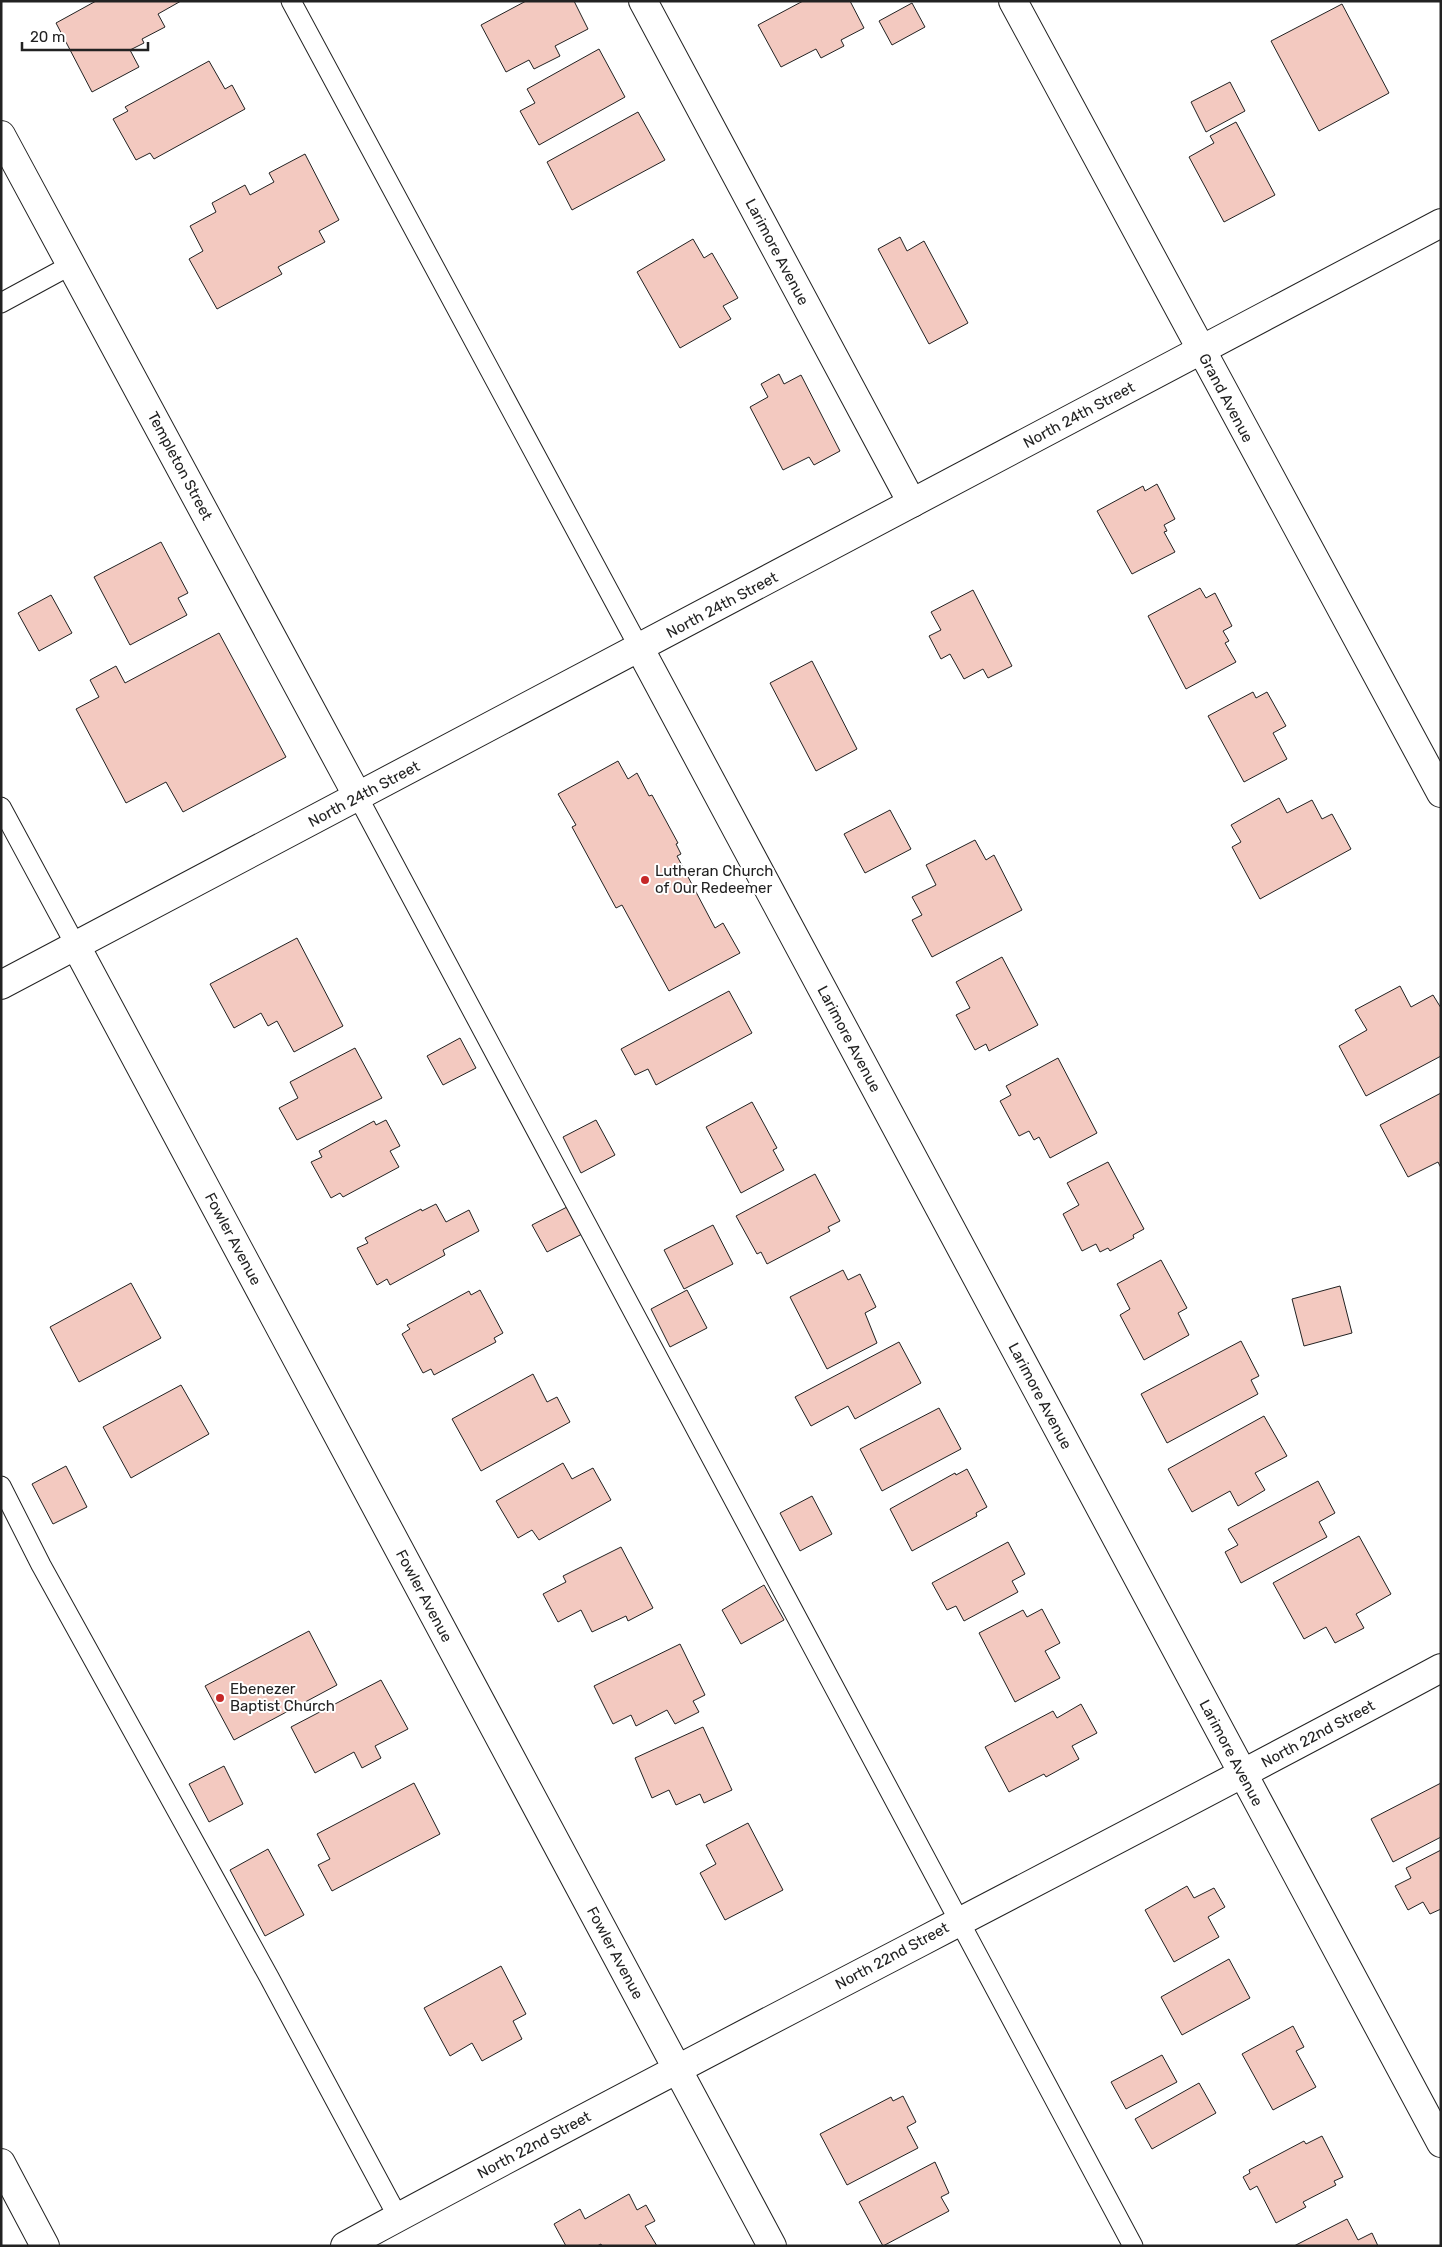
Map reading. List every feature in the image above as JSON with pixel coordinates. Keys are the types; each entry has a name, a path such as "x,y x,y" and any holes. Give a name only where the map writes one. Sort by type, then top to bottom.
{"street":[{"name":"Larimore Avenue","path":"643,1 912,503"},
{"name":"Grand Avenue","path":"1013,1 1441,793"},
{"name":"Templeton Street","path":"1,135 358,797"},
{"name":"North 24th Street","path":"1,985 640,649 1441,223"},
{"name":"Larimore Avenue","path":"640,649 1441,2143"},
{"name":"Fowler Avenue","path":"76,946 772,2246"},
{"name":"North 22nd Street","path":"345,2246 1441,1668"},
{"path":"1,2163 45,2246"}],"lane":[{"path":"291,1 640,649"},
{"path":"1,303 71,265"},
{"path":"358,797 1133,2246"},
{"path":"1,807 76,946"},
{"path":"1,1486 41,1564 269,1977 398,2217"}],"building":[{"path":"96,1 181,1 158,14 165,27 142,39 144,43 130,50 139,67 92,92 56,23"},
{"path":"526,1 574,1 588,29 555,46 560,56 534,69 529,60 506,72 481,25"},
{"path":"803,1 850,1 864,28 841,40 844,46 821,58 816,49 781,67 758,25"},
{"path":"912,3 925,27 892,45 879,21"},
{"path":"1342,4 1389,93 1319,131 1271,41"},
{"path":"599,49 625,97 539,145 520,111 535,103 527,89"},
{"path":"209,61 225,89 232,85 245,109 154,159 150,153 136,160 113,119 128,111 125,107"},
{"path":"1230,82 1245,111 1206,132 1191,102"},
{"path":"638,112 665,160 572,210 547,162"},
{"path":"1236,122 1275,195 1224,222 1189,157 1214,143 1210,136"},
{"path":"305,154 339,220 319,231 325,242 278,267 282,274 217,309 189,259 203,251 190,226 216,212 212,203 245,185 250,195 274,182 269,173"},
{"path":"900,237 907,251 924,241 968,323 929,344 878,249"},
{"path":"693,239 704,258 712,253 738,298 723,306 731,319 680,348 637,272"},
{"path":"779,374 784,384 801,375 840,451 814,465 809,457 783,470 750,407 768,397 761,384"},
{"path":"1157,484 1175,519 1164,525 1167,531 1164,532 1175,552 1132,574 1097,511 1143,486 1145,491"},
{"path":"161,542 188,593 178,598 187,615 130,645 94,577"},
{"path":"1200,588 1206,598 1215,593 1232,626 1223,631 1229,641 1225,643 1236,662 1186,689 1148,616"},
{"path":"973,590 1012,666 988,678 983,669 964,679 950,654 941,659 929,636 941,630 931,612"},
{"path":"51,595 72,633 39,651 18,613"},
{"path":"219,633 286,757 183,812 166,782 126,803 76,709 99,697 90,680 116,666 125,683"},
{"path":"812,661 857,749 816,771 770,683"},
{"path":"1253,692 1256,698 1267,692 1286,726 1273,733 1287,759 1244,782 1208,716"},
{"name":"Lutheran Church of Our Redeemer","path":"618,761 628,779 637,773 649,796 652,795 678,843 676,844 681,854 677,856 715,928 723,923 740,953 669,991 622,905 616,908 572,827 576,825 558,794"},
{"path":"1279,798 1287,813 1312,800 1322,819 1332,814 1351,849 1260,899 1232,847 1241,842 1231,825"},
{"path":"890,810 911,849 865,873 844,834"},
{"path":"975,840 986,860 994,855 1022,910 932,957 912,920 922,915 912,897 936,885 926,865"},
{"path":"297,938 343,1026 294,1052 277,1021 268,1026 261,1013 234,1028 210,984"},
{"path":"1002,957 1038,1025 989,1051 986,1044 975,1050 956,1015 970,1008 956,982"},
{"path":"1400,986 1411,1007 1433,995 1441,1008 1441,1056 1366,1096 1339,1046 1367,1030 1355,1010"},
{"path":"729,991 752,1033 656,1085 648,1069 635,1075 621,1049"},
{"path":"460,1038 476,1068 443,1085 427,1056"},
{"path":"355,1048 382,1098 297,1140 279,1108 298,1098 290,1082"},
{"path":"1058,1058 1097,1133 1050,1158 1039,1137 1034,1140 1029,1131 1019,1136 1000,1101 1011,1095 1006,1086"},
{"path":"1441,1093 1441,1168 1438,1162 1408,1177 1380,1125"},
{"path":"752,1102 777,1148 773,1150 784,1170 741,1193 706,1127"},
{"path":"386,1120 400,1146 390,1151 399,1167 343,1197 340,1193 331,1198 311,1162 322,1157 319,1151 374,1121 376,1125"},
{"path":"596,1120 615,1155 581,1173 563,1137"},
{"path":"1108,1162 1144,1229 1133,1235 1134,1238 1110,1251 1108,1248 1100,1252 1096,1244 1082,1251 1063,1214 1079,1205 1067,1183"},
{"path":"815,1174 840,1221 828,1227 830,1231 767,1264 761,1252 757,1254 736,1216"},
{"path":"436,1204 446,1222 469,1210 479,1231 443,1250 445,1255 390,1285 387,1279 377,1285 357,1248 368,1243 365,1238 421,1209 422,1211"},
{"path":"567,1207 582,1234 547,1252 532,1225"},
{"path":"713,1225 733,1264 684,1289 664,1250"},
{"path":"1161,1260 1187,1308 1178,1313 1189,1335 1144,1360 1120,1315 1130,1309 1117,1284"},
{"path":"843,1270 848,1280 860,1274 876,1307 865,1313 877,1343 827,1369 790,1297"},
{"path":"131,1283 161,1338 79,1382 50,1327"},
{"path":"1340,1286 1352,1333 1304,1346 1292,1299"},
{"path":"480,1290 503,1333 494,1338 496,1342 434,1375 431,1369 423,1373 402,1334 410,1329 407,1325 469,1291 471,1295"},
{"path":"687,1290 707,1328 670,1347 651,1309"},
{"path":"1241,1341 1259,1376 1251,1380 1258,1394 1167,1443 1141,1394"},
{"path":"899,1342 921,1383 855,1419 848,1406 811,1426 795,1397"},
{"path":"533,1374 547,1402 557,1397 570,1422 481,1471 452,1419"},
{"path":"181,1385 209,1434 131,1478 103,1427"},
{"path":"939,1408 961,1449 882,1491 860,1449"},
{"path":"1264,1416 1287,1456 1255,1473 1265,1490 1238,1506 1230,1491 1192,1512 1168,1469"},
{"path":"563,1463 572,1479 593,1468 611,1500 539,1540 532,1530 518,1538 496,1501"},
{"path":"66,1466 87,1507 53,1524 32,1484"},
{"path":"967,1469 987,1507 976,1513 977,1516 912,1551 890,1509 955,1473 956,1475"},
{"path":"1318,1481 1335,1513 1319,1522 1327,1537 1241,1583 1225,1552 1238,1545 1228,1529"},
{"path":"812,1496 832,1534 800,1551 780,1513"},
{"path":"1359,1536 1391,1594 1356,1614 1364,1628 1335,1643 1326,1627 1304,1639 1273,1583"},
{"path":"1008,1542 1025,1574 1012,1581 1018,1592 964,1621 956,1606 947,1610 932,1583"},
{"path":"621,1547 653,1608 628,1621 626,1616 592,1632 581,1610 558,1622 543,1594 566,1582 563,1576"},
{"path":"764,1585 784,1620 741,1644 722,1610"},
{"path":"1042,1609 1060,1643 1045,1651 1060,1678 1015,1702 979,1633 1023,1610 1027,1617"},
{"path":"309,1631 337,1685 234,1740 205,1686"},
{"path":"680,1644 705,1695 693,1701 699,1712 675,1724 667,1710 636,1726 631,1715 613,1724 594,1686"},
{"path":"381,1680 408,1729 375,1746 381,1758 362,1768 354,1752 315,1773 291,1727"},
{"path":"1081,1704 1097,1733 1072,1746 1079,1759 1046,1777 1044,1774 1009,1792 985,1747 1053,1711 1057,1718"},
{"path":"703,1727 732,1790 704,1803 700,1794 676,1805 669,1790 652,1798 635,1758"},
{"path":"224,1766 243,1804 209,1822 189,1784"},
{"path":"414,1783 440,1834 332,1891 318,1865 330,1859 317,1834"},
{"path":"1441,1783 1441,1837 1393,1862 1371,1819"},
{"path":"748,1823 783,1890 725,1920 700,1873 716,1864 706,1845"},
{"path":"268,1849 304,1915 265,1936 230,1870"},
{"path":"1441,1850 1441,1909 1430,1914 1423,1902 1408,1910 1395,1886 1411,1878 1406,1868"},
{"path":"1187,1886 1194,1898 1214,1888 1225,1907 1208,1917 1219,1937 1174,1962 1145,1910"},
{"path":"1229,1959 1250,1998 1182,2035 1161,1997"},
{"path":"501,1966 526,2014 513,2021 522,2039 482,2061 472,2043 450,2056 424,2008"},
{"path":"1293,2026 1304,2047 1296,2051 1316,2087 1273,2110 1242,2054"},
{"path":"1162,2055 1177,2082 1126,2109 1111,2082"},
{"path":"1199,2083 1216,2113 1152,2149 1135,2119"},
{"path":"903,2096 916,2122 907,2127 918,2148 847,2185 820,2134 891,2097 893,2101"},
{"path":"1322,2136 1343,2177 1334,2181 1336,2185 1303,2202 1306,2207 1276,2223 1257,2186 1250,2190 1243,2177 1250,2173 1249,2170 1304,2141 1306,2144"},
{"path":"935,2162 949,2193 941,2197 949,2211 883,2246 859,2202"},
{"path":"629,2194 637,2210 646,2205 655,2221 645,2226 657,2246 602,2246 601,2244 597,2246 566,2246 554,2224 580,2209 585,2219"},
{"path":"1347,2219 1358,2240 1372,2233 1378,2246 1294,2246"}],"place":[{"name":"Lutheran Church of Our Redeemer","path":"645,880"},
{"name":"Ebenezer Baptist Church","path":"220,1698"}]}
